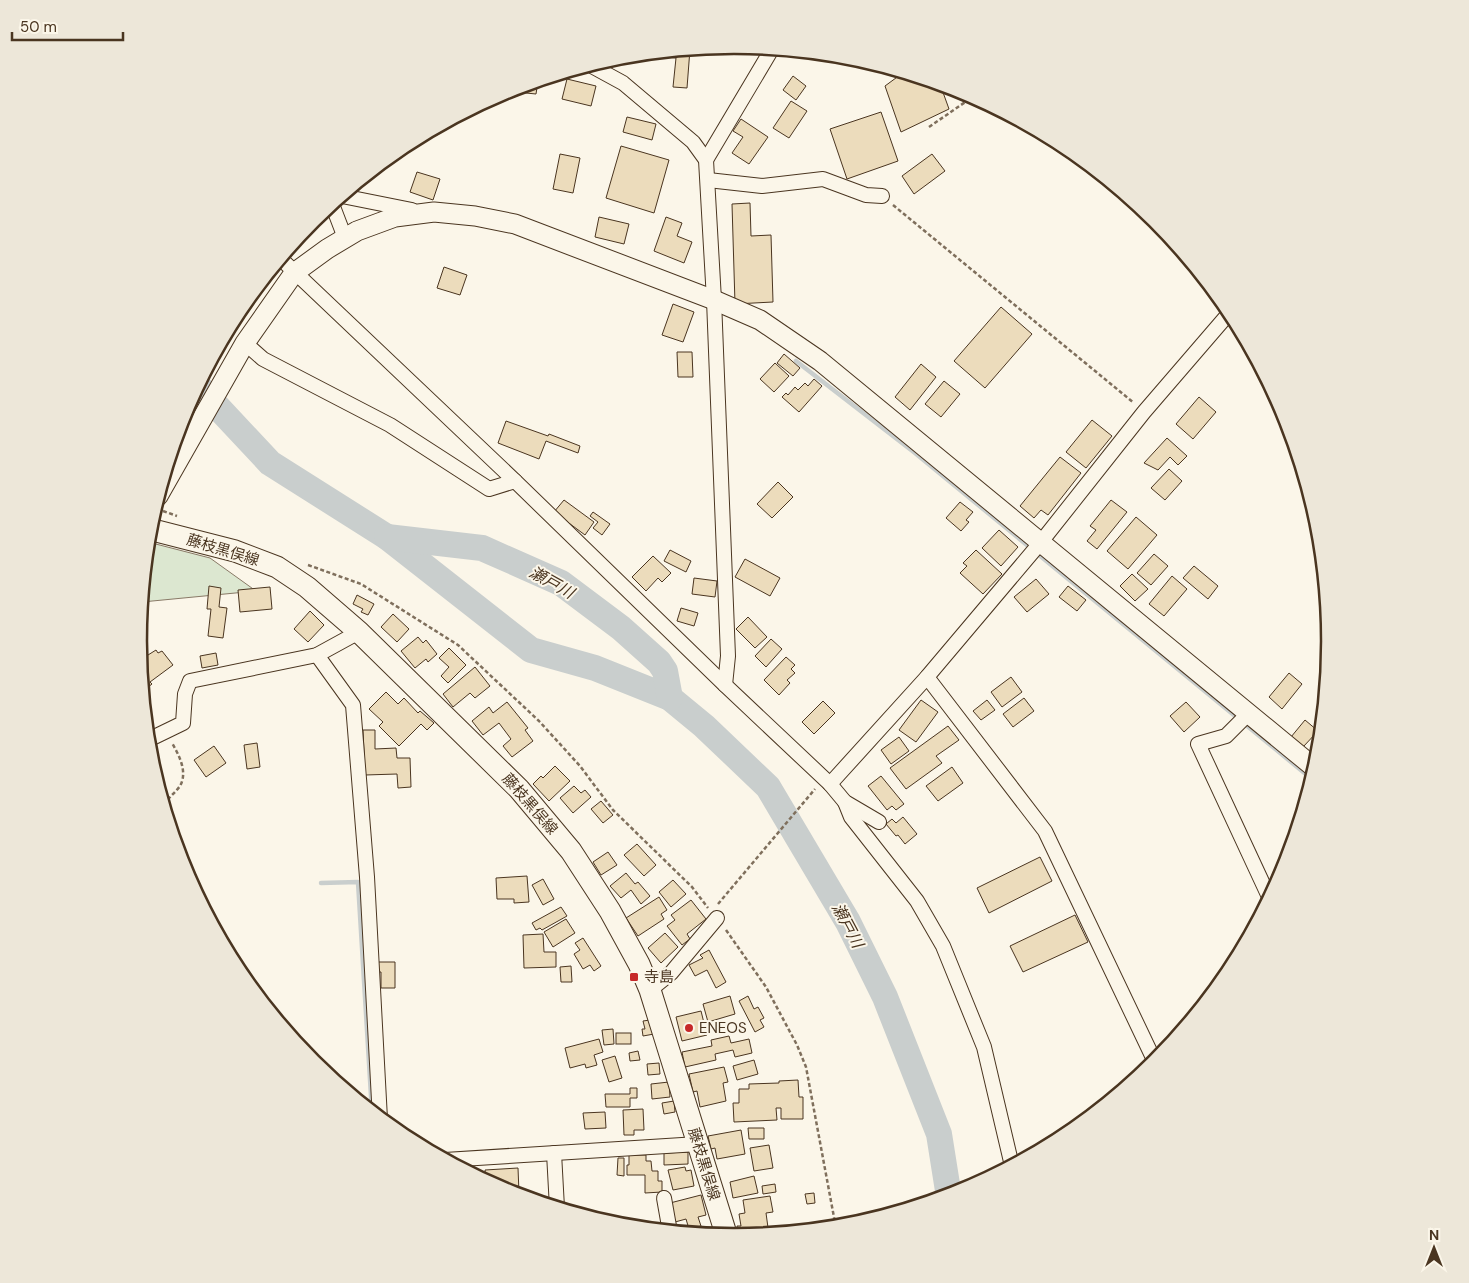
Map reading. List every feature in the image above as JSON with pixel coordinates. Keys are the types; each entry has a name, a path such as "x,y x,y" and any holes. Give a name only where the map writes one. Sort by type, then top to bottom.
{"main road":[{"name":"藤枝黒俣線","path":"157,531 235,551 277,567 307,587 359,632 520,789 571,851 610,911 639,964 650,990 724,1229"}],"street":[{"path":"706,160 769,55"},
{"path":"599,70 623,84 693,142 706,160 714,300 728,656 725,685"},
{"path":"708,180 762,186 823,179 866,195 882,196"},
{"path":"350,198 400,209 475,216 515,224 714,300 760,320 820,361 1309,763"},
{"path":"335,211 345,238"},
{"path":"173,470 245,343 294,273 357,231 395,217 434,212"},
{"path":"285,263 515,481 725,685 824,785 845,802 879,822"},
{"path":"824,785 927,677 1041,542 1144,412 1225,318"},
{"path":"245,343 263,359 390,425 489,489 515,481"},
{"path":"155,736 183,723 185,694 190,682 317,655 359,632"},
{"path":"317,655 353,705 367,877 380,1110"},
{"path":"927,677 1045,831 1152,1055"},
{"path":"1249,713 1226,736 1198,744 1266,891"},
{"path":"845,802 851,817 917,901 943,946 984,1047 1011,1160"},
{"path":"650,990 671,973 714,915"},
{"path":"457,1159 698,1144"},
{"path":"554,1153 557,1201"},
{"path":"664,1198 669,1225"}],"path":[{"path":"928,127 966,101"},
{"path":"882,196 1144,412"},
{"path":"360,584 458,645 504,688 539,721 580,766 613,810 692,887 714,915 766,986 797,1045 806,1067 835,1220"},
{"path":"165,731 180,756 183,771 181,785 169,799"},
{"path":"714,915 824,785"}],"green space":[{"path":"155,544 210,558 256,591 148,601"}],"building":[{"path":"689,56 687,88 673,87 676,58 672,58"},
{"path":"793,76 806,86 796,100 783,90"},
{"path":"897,77 923,85 943,92 949,109 901,132 885,86"},
{"path":"567,79 596,86 591,106 562,99"},
{"path":"537,88 536,94 524,93"},
{"path":"791,101 807,111 789,138 773,128"},
{"path":"881,112 898,161 847,179 830,129"},
{"path":"627,117 656,124 652,140 623,132"},
{"path":"741,119 768,137 749,164 732,153 743,137 733,131"},
{"path":"621,146 669,160 654,213 606,198"},
{"path":"560,154 580,158 573,193 553,189"},
{"path":"932,154 945,171 914,194 902,176"},
{"path":"417,172 440,179 433,200 410,192"},
{"path":"750,203 751,236 771,235 773,302 735,304 732,204"},
{"path":"599,217 629,224 624,244 595,237"},
{"path":"666,217 682,223 677,236 692,242 684,263 654,251"},
{"path":"444,267 467,275 460,295 437,288"},
{"path":"673,304 694,312 683,342 662,335"},
{"path":"1001,307 1032,334 985,388 954,361"},
{"path":"677,352 692,352 693,377 678,377"},
{"path":"784,354 800,368 793,376 777,363"},
{"path":"775,363 789,376 774,392 760,379"},
{"path":"921,364 936,377 910,410 895,397"},
{"path":"814,379 822,386 799,412 782,397 786,393 788,395 795,387 798,390 805,383 808,386"},
{"path":"944,381 960,394 941,417 925,404"},
{"path":"1199,397 1216,412 1193,439 1176,424"},
{"path":"1092,420 1112,436 1086,468 1066,452"},
{"path":"506,421 580,446 578,453 546,441 539,459 498,443"},
{"path":"1167,438 1187,456 1178,465 1170,457 1158,470 1144,463"},
{"path":"1060,457 1081,473 1048,515 1041,510 1034,518 1020,506"},
{"path":"1169,469 1182,481 1165,500 1151,488"},
{"path":"778,482 793,497 772,518 757,504"},
{"path":"564,500 594,522 585,535 554,512"},
{"path":"1111,500 1127,512 1097,549 1087,541 1096,530 1090,526"},
{"path":"960,502 973,512 966,520 969,522 961,531 946,518"},
{"path":"593,512 610,524 602,535 593,528 598,522 590,516"},
{"path":"1136,517 1157,535 1128,569 1107,551"},
{"path":"999,530 1018,547 1001,566 982,548"},
{"path":"670,550 691,561 686,572 664,561"},
{"path":"976,550 1002,574 983,594 960,573 967,566 963,563"},
{"path":"1154,554 1168,566 1151,585 1137,573"},
{"path":"653,556 671,573 662,582 658,578 646,591 632,577"},
{"path":"745,559 780,578 770,596 735,577"},
{"path":"1194,566 1218,586 1208,599 1183,578"},
{"path":"1132,574 1148,589 1135,601 1120,586"},
{"path":"1172,576 1187,589 1164,616 1149,604"},
{"path":"694,578 717,581 715,597 692,594"},
{"path":"1036,579 1049,594 1027,612 1014,597"},
{"path":"209,586 221,588 219,607 227,608 223,638 208,636 211,609 207,609"},
{"path":"1068,586 1086,600 1077,611 1059,597"},
{"path":"270,587 272,609 240,612 238,590"},
{"path":"357,595 374,604 368,615 361,612 363,609 353,604"},
{"path":"681,608 698,613 694,626 677,621"},
{"path":"310,611 324,625 308,642 294,629"},
{"path":"393,614 409,629 397,642 381,627"},
{"path":"748,617 767,637 755,648 736,629"},
{"path":"418,637 423,643 426,640 437,654 428,662 426,659 415,668 401,651"},
{"path":"771,639 782,649 766,667 755,656"},
{"path":"449,648 466,665 448,683 441,676 449,667 439,658"},
{"path":"156,650 158,653 162,651 173,665 150,682 152,684 149,687 147,654 148,655"},
{"path":"216,653 218,665 202,668 200,656"},
{"path":"786,657 795,665 791,669 795,673 787,680 790,683 779,695 764,680"},
{"path":"475,667 490,686 475,698 470,693 453,707 443,694"},
{"path":"1289,673 1302,684 1282,709 1269,697"},
{"path":"1011,677 1022,692 1002,707 991,692"},
{"path":"386,692 398,704 404,698 418,713 420,711 434,723 427,730 421,724 399,746 379,726 383,722 369,709"},
{"path":"1024,698 1034,711 1013,727 1003,714"},
{"path":"921,700 938,712 916,742 899,730"},
{"path":"987,700 995,710 981,720 973,711"},
{"path":"823,701 835,713 814,734 802,722"},
{"path":"507,702 528,728 525,730 533,741 512,757 503,746 511,739 499,723 483,735 472,721 489,707 493,713"},
{"path":"1186,702 1200,717 1184,732 1170,716"},
{"path":"1305,720 1315,729 1314,735 1303,747 1291,737"},
{"path":"948,726 959,740 936,756 942,763 906,789 890,768"},
{"path":"363,730 375,730 375,749 396,748 397,758 410,758 411,787 398,788 397,774 365,775"},
{"path":"899,737 909,751 891,764 881,750"},
{"path":"257,743 260,767 247,769 244,745"},
{"path":"214,746 226,763 206,777 194,760"},
{"path":"555,766 570,781 549,801 533,784 541,776 543,778"},
{"path":"952,767 963,783 938,801 926,786"},
{"path":"881,776 904,804 896,810 892,806 887,810 868,786"},
{"path":"574,786 581,793 585,790 591,797 573,813 560,798"},
{"path":"601,801 613,815 603,823 591,809"},
{"path":"903,817 917,834 905,844 886,824 892,819 896,823"},
{"path":"637,844 656,865 644,876 624,855"},
{"path":"608,852 617,865 601,875 593,862"},
{"path":"1040,857 1052,881 989,913 977,888"},
{"path":"626,873 635,884 638,882 650,896 641,904 631,890 621,898 610,886"},
{"path":"527,876 529,902 514,903 514,899 497,899 496,878"},
{"path":"543,879 554,899 543,905 532,885"},
{"path":"673,880 686,894 671,907 659,892"},
{"path":"659,897 667,910 661,914 664,919 638,936 626,918"},
{"path":"691,900 706,919 687,934 690,939 682,945 667,926 675,920 671,915"},
{"path":"561,907 567,916 542,930 540,928 536,930 532,923"},
{"path":"1075,915 1088,942 1023,972 1010,946"},
{"path":"566,919 575,933 553,947 544,932"},
{"path":"665,933 678,947 661,963 648,948"},
{"path":"543,934 544,952 556,952 556,967 524,968 523,935"},
{"path":"583,938 601,966 594,971 590,965 583,969 574,954 580,950 575,943"},
{"path":"709,950 726,982 716,988 707,970 695,976 689,965 703,958 700,955"},
{"path":"377,962 395,962 395,988 381,988 381,972 377,972"},
{"path":"571,966 572,982 561,982 560,967"},
{"path":"730,996 735,1014 708,1022 703,1004"},
{"path":"748,996 754,1009 758,1007 764,1018 760,1020 764,1027 755,1032 739,1001"},
{"path":"701,1011 707,1035 682,1041 676,1017"},
{"path":"650,1020 654,1034 643,1036 642,1029 645,1029 643,1021"},
{"path":"613,1029 614,1044 604,1045 602,1030"},
{"path":"616,1033 631,1033 631,1044 616,1044"},
{"path":"729,1036 731,1043 749,1039 752,1053 735,1057 733,1050 715,1054 716,1060 685,1067 682,1052 712,1046 711,1040"},
{"path":"599,1039 603,1052 594,1055 597,1065 586,1068 585,1064 570,1068 565,1048"},
{"path":"638,1051 640,1060 630,1061 629,1053"},
{"path":"615,1056 622,1078 609,1082 602,1060"},
{"path":"754,1060 758,1074 737,1080 733,1066"},
{"path":"659,1063 660,1074 648,1075 647,1064"},
{"path":"724,1067 728,1082 723,1083 726,1101 700,1107 697,1091 693,1092 689,1074"},
{"path":"798,1080 799,1097 803,1097 803,1119 781,1119 781,1108 776,1108 777,1120 734,1122 733,1103 739,1103 739,1089 749,1089 749,1084"},
{"path":"669,1082 670,1097 652,1099 651,1084"},
{"path":"630,1088 637,1088 637,1098 630,1098 630,1107 606,1107 605,1094 630,1094"},
{"path":"674,1101 675,1112 664,1114 662,1103"},
{"path":"643,1109 644,1130 634,1130 634,1135 624,1135 623,1110"},
{"path":"605,1112 606,1128 585,1129 583,1113"},
{"path":"748,1128 764,1128 764,1139 749,1139"},
{"path":"741,1130 745,1154 717,1159 715,1148 711,1149 708,1136"},
{"path":"769,1145 773,1168 754,1171 750,1148"},
{"path":"688,1152 688,1164 664,1165 664,1153"},
{"path":"629,1155 646,1155 646,1161 651,1161 652,1171 658,1171 658,1181 662,1181 662,1192 645,1193 645,1175 627,1175"},
{"path":"618,1158 624,1158 624,1176 617,1175"},
{"path":"685,1167 686,1171 691,1170 694,1186 673,1190 668,1170"},
{"path":"518,1168 519,1188 485,1174 485,1170"},
{"path":"754,1176 758,1193 733,1198 730,1182"},
{"path":"775,1184 776,1192 763,1194 762,1186"},
{"path":"814,1193 815,1203 807,1204 805,1194"},
{"path":"701,1195 706,1215 698,1217 701,1226 688,1227 686,1219 675,1222 670,1203"},
{"path":"770,1196 773,1212 766,1213 768,1228 737,1229 737,1226 741,1226 739,1214 745,1213 743,1200"}],"waterway":[{"path":"796,361 915,453 1307,775"},
{"name":"瀬戸川","path":"203,391 270,463 387,537 531,650 595,668 670,698 704,726 768,787 848,922 885,997 939,1134 948,1189"},
{"name":"瀬戸川","path":"387,537 482,548 561,583 621,628 659,662 665,671 670,698"},
{"path":"321,883 358,882 371,1103"}],"place":[{"name":"寺島","path":"634,977"},
{"name":"ENEOS","path":"689,1028"}]}
